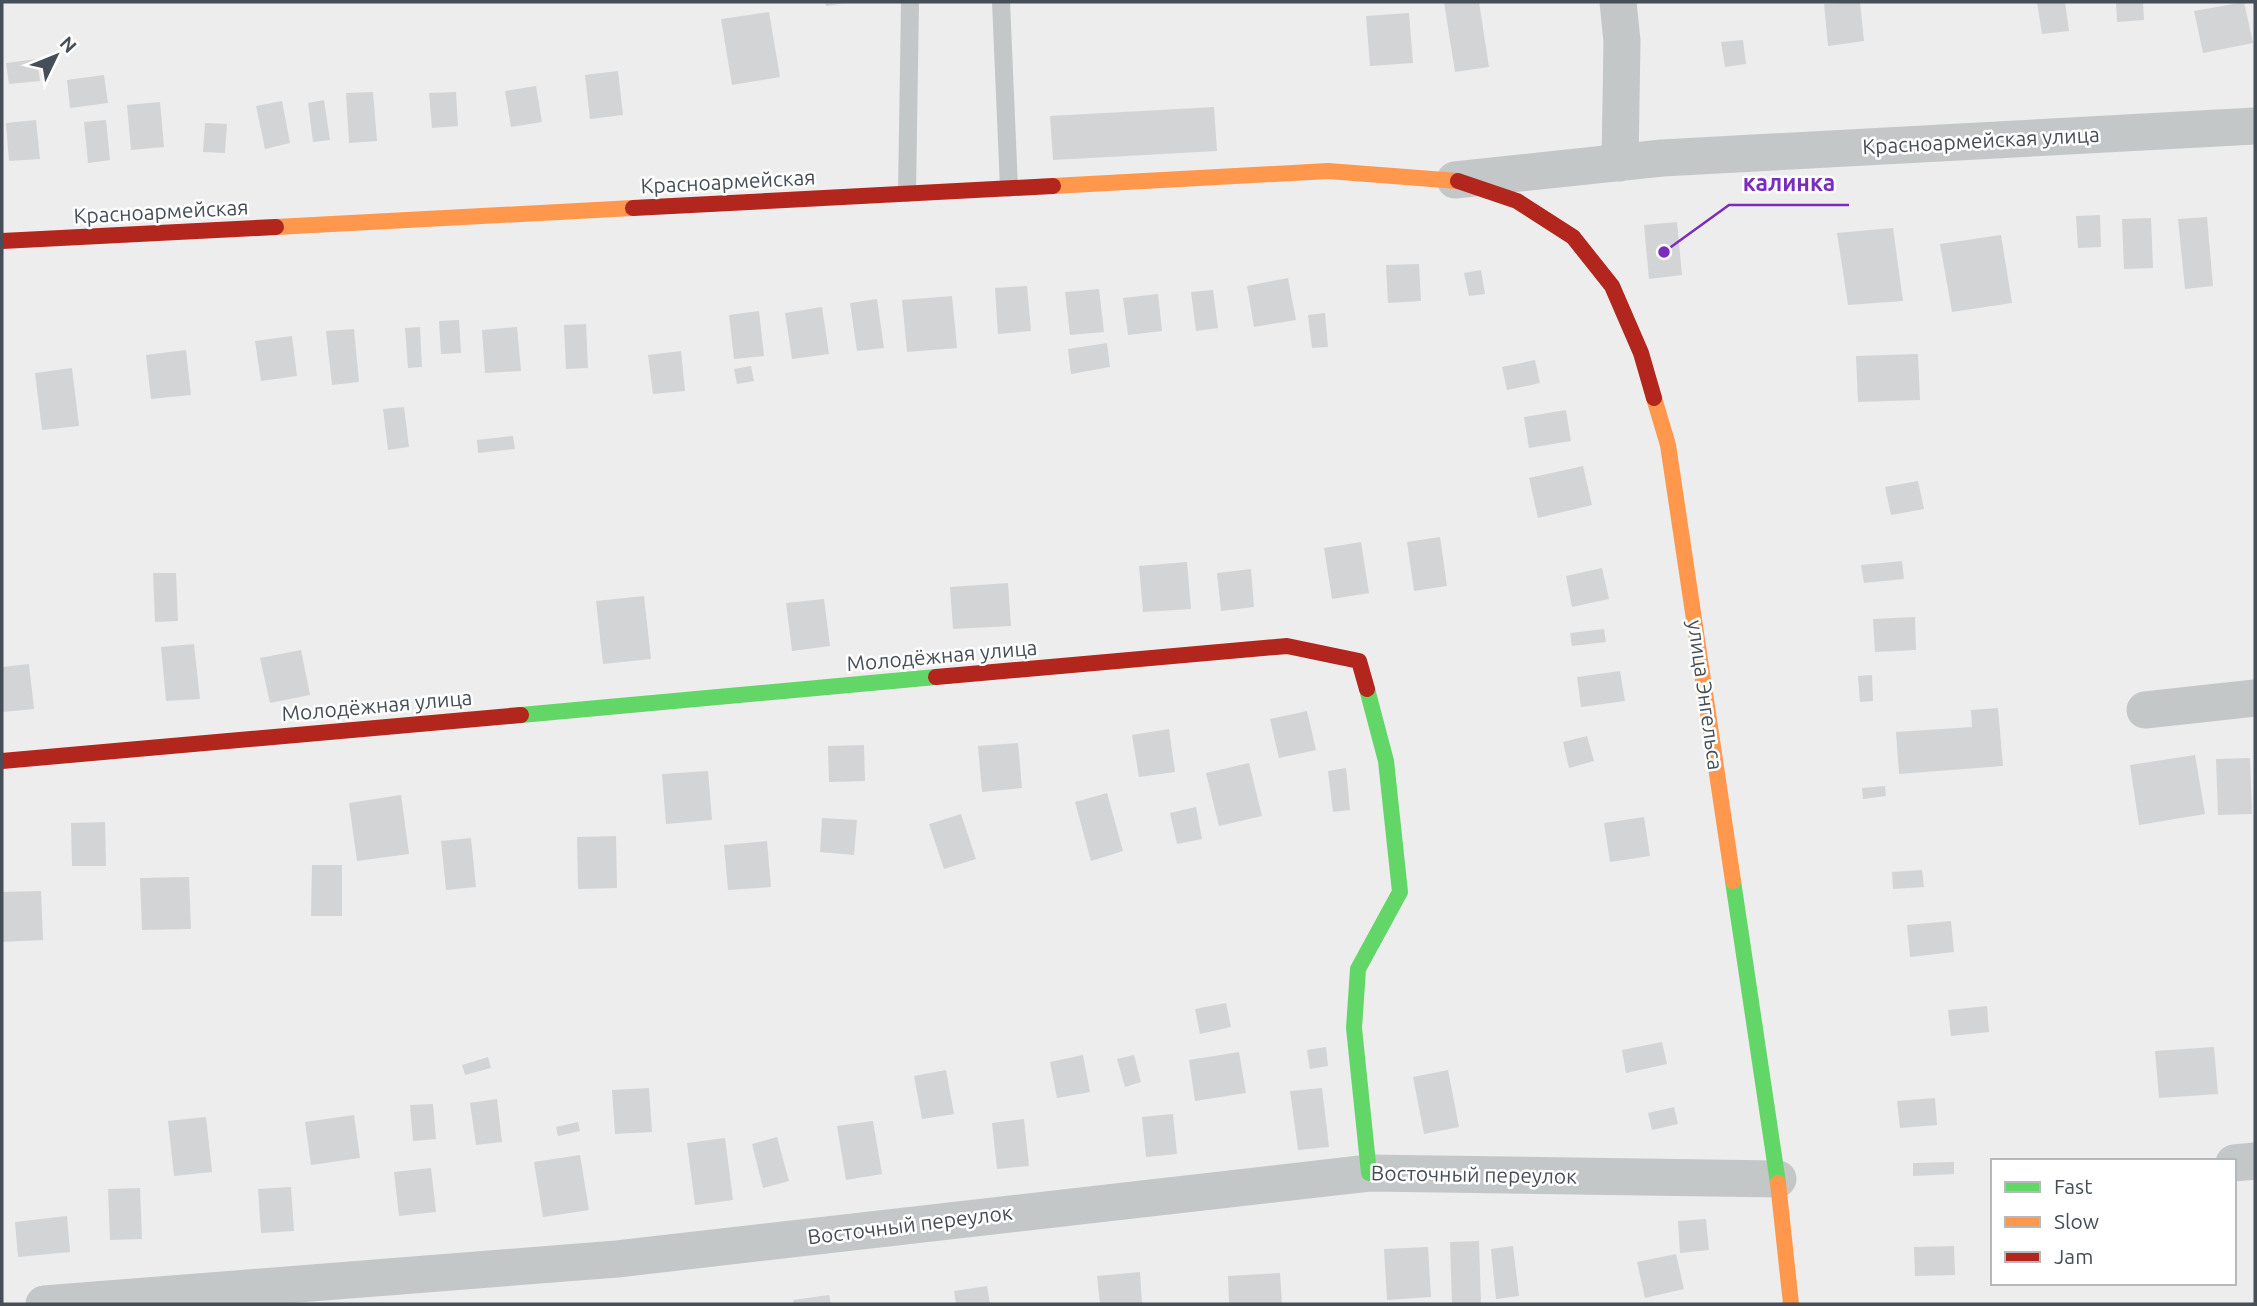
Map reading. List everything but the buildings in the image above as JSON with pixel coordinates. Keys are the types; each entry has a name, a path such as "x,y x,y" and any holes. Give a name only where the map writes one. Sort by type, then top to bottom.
{"street":[{"path":"1618,2 1622,41 1620,163"},
{"name":"Красноармейская улица","path":"1455,180 1620,163 2255,126"},
{"name":"Красноармейская","path":"2,242 1328,171 1455,180"},
{"name":"улица Энгельса","path":"1455,180 1517,201 1573,237 1612,286 1641,353 1668,444 1778,1179 1791,1304"},
{"name":"Молодёжная улица","path":"2,761 1287,646 1359,661 1386,761 1401,892 1358,969 1354,1028 1368,1172"},
{"path":"2145,710 2255,698"},
{"path":"2236,1163 2255,1161"},
{"name":"Восточный переулок","path":"44,1304 617,1259 1368,1172 1778,1179"}],"lane":[{"path":"907,194 910,2"},
{"path":"1001,2 1009,188"}],"traffic: fast":[{"path":"521,715 936,677"},
{"path":"1367,689 1386,761 1400,892 1358,969 1354,1028 1369,1173"},
{"path":"1733,881 1778,1183"}],"traffic: slow":[{"path":"1053,186 1328,171 1458,181"},
{"path":"276,227 633,208"},
{"path":"1654,398 1668,445 1733,881"},
{"path":"1778,1183 1791,1304"}],"traffic: jam":[{"path":"1458,181 1517,201 1573,237 1612,286 1641,353 1654,398"},
{"path":"633,208 1053,186"},
{"path":"2,241 276,227"},
{"path":"936,677 1287,646 1359,661 1367,689"},
{"path":"2,761 521,715"}],"place":[{"name":"калинка","path":"1664,252"}]}
